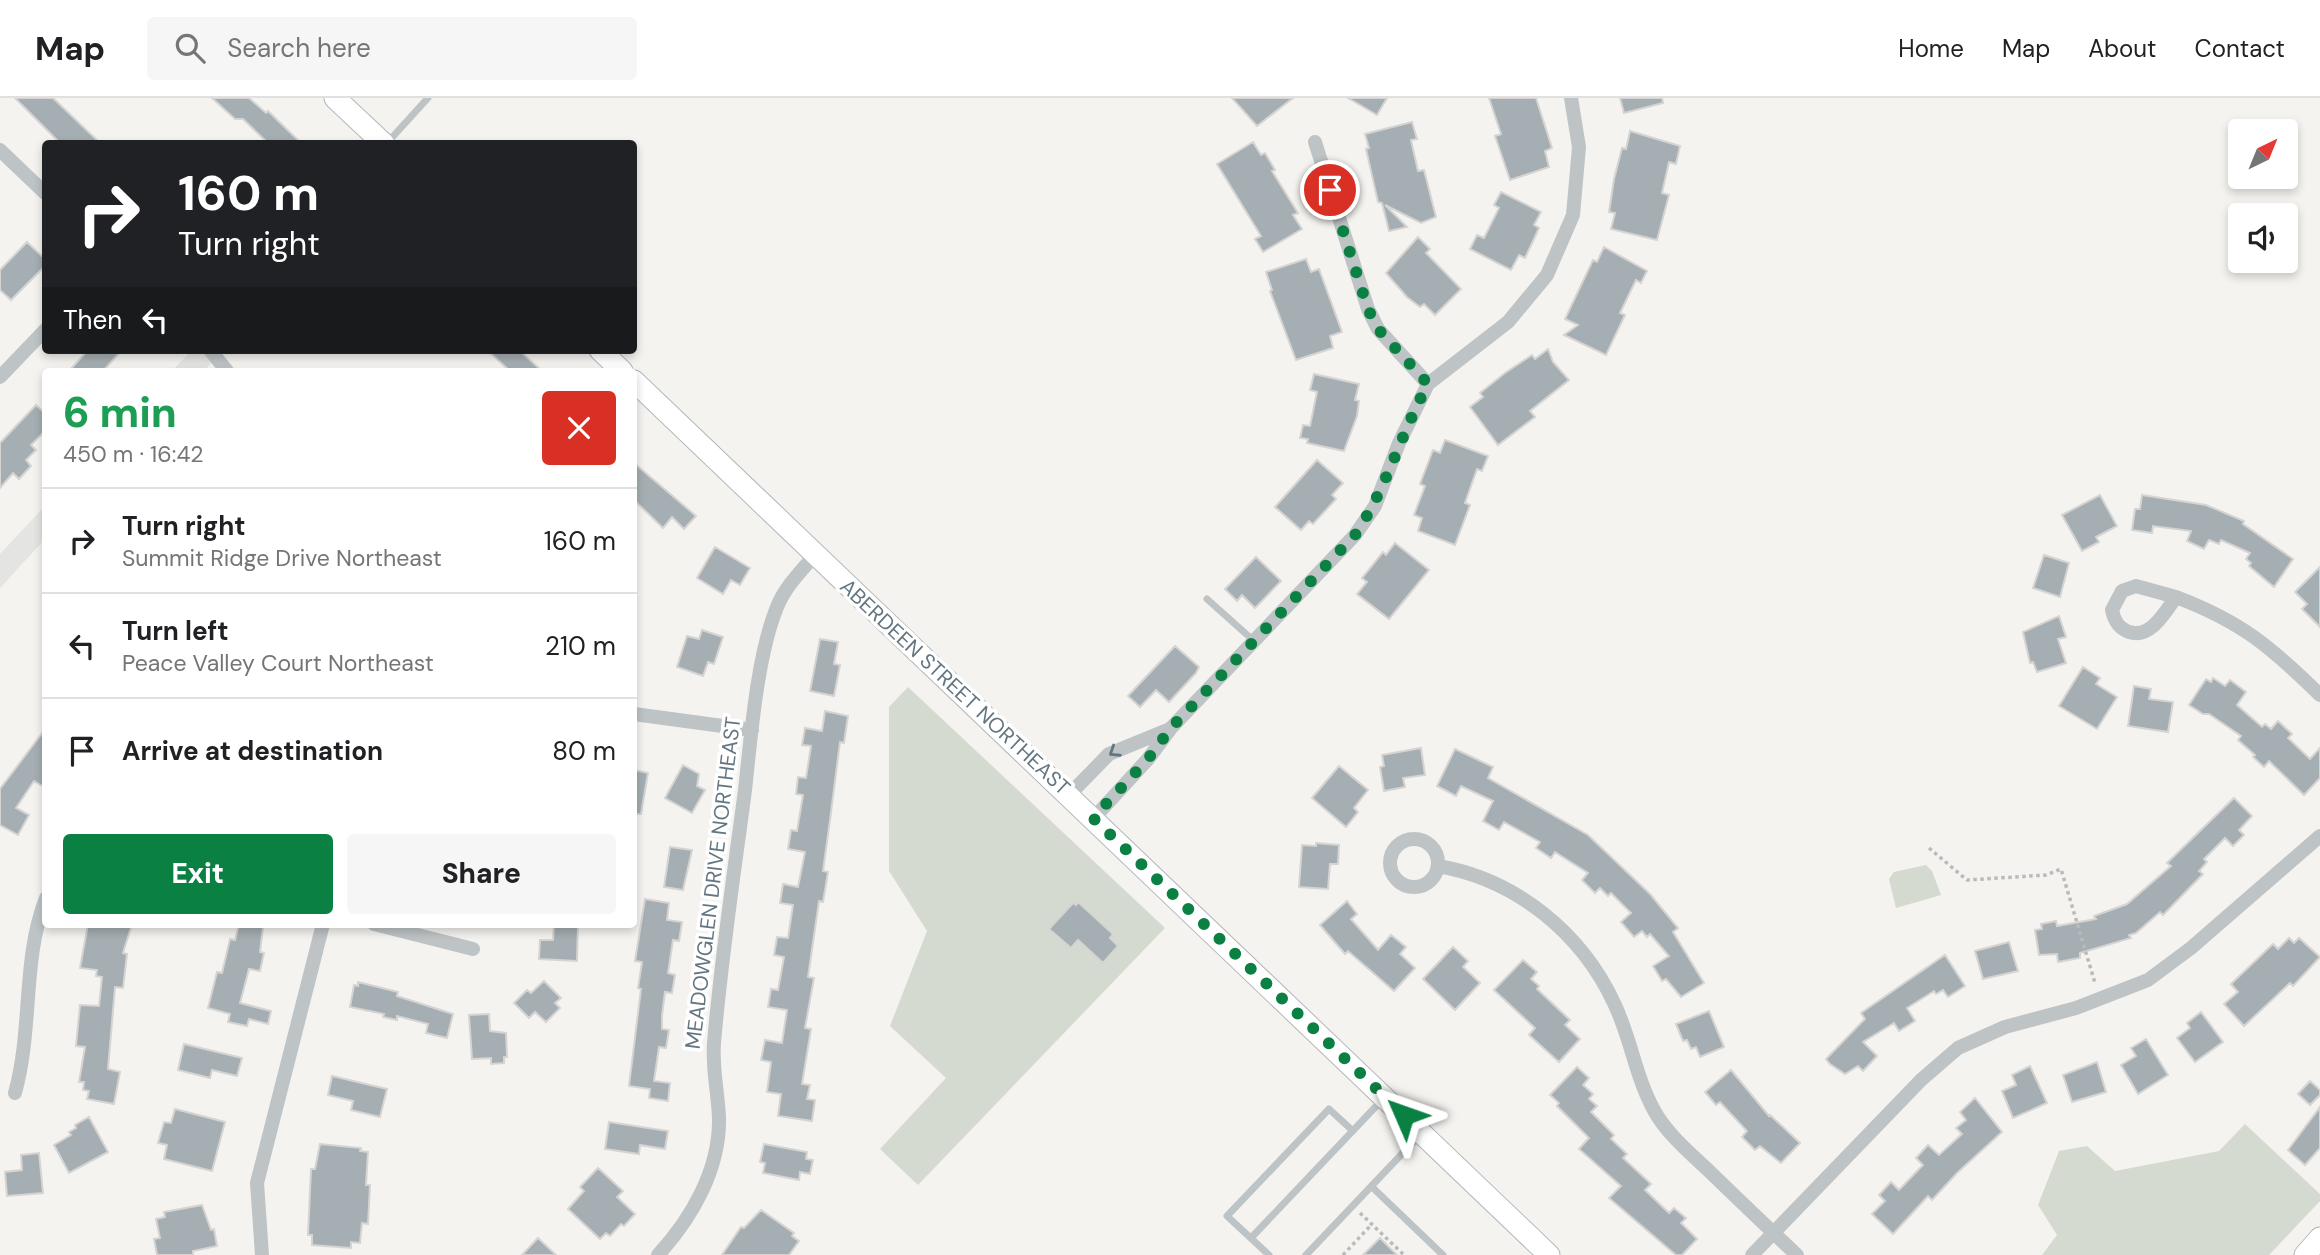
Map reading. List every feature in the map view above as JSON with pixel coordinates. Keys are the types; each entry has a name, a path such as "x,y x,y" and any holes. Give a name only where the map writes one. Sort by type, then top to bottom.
{"street":[{"path":"335,98 381,140"},
{"path":"1093,818 1148,759 1171,728 1331,562 1368,516 1389,475 1403,433 1428,384 1508,322 1547,275 1573,215 1579,147 1571,98"},
{"path":"1315,142 1368,309 1391,345 1428,384"},
{"path":"0,150 42,190"},
{"path":"0,377 42,333"},
{"path":"213,354 224,368"},
{"path":"604,354 619,368"},
{"name":"ABERDEEN STREET NORTHEAST","path":"637,385 1423,1132 1546,1254"},
{"name":"MEADOWGLEN DRIVE NORTHEAST","path":"658,1255 690,1214 711,1171 719,1119 713,1063 717,1013 752,730 769,632 777,605 814,555"},
{"path":"2176,597 2219,613 2254,635 2320,695"},
{"path":"637,714 752,730"},
{"path":"1069,795 1109,754 1171,728"},
{"path":"1752,1255 1921,1080 1958,1048 2005,1027 2076,1008 2148,980 2191,948 2320,836"},
{"path":"1438,866 1464,870 1517,893 1560,926 1593,964 1615,1004 1645,1091 1658,1118 1676,1140 1797,1255"},
{"path":"15,1093 25,1057 35,926 42,908"},
{"path":"262,1255 257,1183 322,928"},
{"path":"390,928 472,949"},
{"path":"2305,1255 2320,1238"}],"lane":[{"path":"389,140 428,98"},
{"path":"1207,598 1254,642"},
{"path":"1251,1238 1385,1097"},
{"path":"1269,1255 1227,1216 1329,1109 1353,1130"},
{"path":"1306,1255 1423,1132"},
{"path":"1372,1187 1443,1255"}],"path":[{"path":"1929,848 1967,880 2046,875 2061,869 2095,983"},
{"path":"1353,1206 1404,1255"},
{"path":"1343,1255 1372,1224"}],"shaded area":[{"path":"188,354 219,354 207,368 175,368"},
{"path":"42,509 42,542 0,588 0,554"},
{"path":"908,687 1165,928 918,1185 880,1149 946,1078 890,1026 927,931 889,871 889,707"},
{"path":"1926,865 1932,871 1941,895 1896,908 1889,879 1894,872"},
{"path":"2245,1124 2320,1194 2320,1201 2269,1255 2042,1255 2057,1235 2038,1205 2059,1151 2087,1146 2115,1171 2219,1151"}],"building":[{"path":"15,98 53,98 97,140 57,140"},
{"path":"212,98 249,98 266,113 268,111 298,140 265,140 243,119 235,119"},
{"path":"1232,98 1293,98 1257,126"},
{"path":"1348,98 1387,98 1377,115"},
{"path":"1489,98 1536,98 1552,148 1545,151 1549,167 1510,180 1495,136 1501,134"},
{"path":"1620,98 1662,98 1663,103 1624,113"},
{"path":"1412,122 1417,139 1411,140 1418,171 1424,170 1436,217 1421,223 1385,205 1407,227 1389,231 1382,203 1378,202 1365,134"},
{"path":"1630,131 1680,146 1676,164 1669,162 1662,193 1669,195 1657,240 1611,229 1615,213 1609,212 1614,179 1622,148 1626,149"},
{"path":"1253,142 1261,155 1265,153 1275,170 1272,171 1298,213 1293,215 1302,229 1263,252 1255,239 1261,236 1217,164"},
{"path":"1501,192 1541,212 1534,225 1539,228 1525,258 1519,255 1511,270 1470,249 1477,235 1484,238 1499,208 1494,205"},
{"path":"1418,237 1430,249 1426,253 1461,289 1435,315 1424,304 1420,307 1407,297 1386,273"},
{"path":"27,242 42,256 42,269 11,300 0,290 0,270"},
{"path":"1604,247 1647,271 1641,283 1636,280 1620,313 1625,315 1606,355 1564,335 1578,325 1565,319 1593,260 1597,262"},
{"path":"1306,259 1311,272 1319,269 1342,332 1330,336 1333,348 1296,360 1270,291 1272,290 1266,272"},
{"path":"1548,349 1553,362 1569,380 1530,411 1535,417 1498,445 1470,407 1483,397 1480,393 1505,373 1532,355 1535,359"},
{"path":"84,354 118,354 106,368 72,368"},
{"path":"491,354 523,354 539,368 507,368"},
{"path":"1314,374 1359,384 1355,400 1359,401 1357,416 1344,451 1307,443 1308,439 1300,438 1303,425 1310,426 1317,392 1310,390"},
{"path":"36,405 42,410 42,434 31,445 36,450 26,460 31,466 19,479 13,473 0,488 0,443"},
{"path":"1445,440 1488,456 1482,471 1477,469 1465,503 1470,505 1455,545 1418,531 1422,518 1414,515 1425,486 1420,484 1433,450 1440,453"},
{"path":"1317,460 1343,483 1332,495 1336,499 1313,524 1309,521 1301,530 1275,507"},
{"path":"637,466 696,516 684,529 672,517 663,528 637,503"},
{"path":"2100,495 2117,526 2096,537 2099,542 2082,551 2062,515"},
{"path":"2142,495 2206,505 2244,521 2243,524 2293,559 2274,587 2249,566 2251,563 2246,559 2250,553 2221,540 2219,544 2209,540 2204,549 2187,541 2191,531 2153,526 2152,533 2132,530 2135,509 2140,509"},
{"path":"1395,543 1429,570 1389,619 1357,594 1367,582 1362,578 1383,552 1386,555"},
{"path":"715,547 750,568 740,585 731,580 723,594 697,578"},
{"path":"2044,555 2069,563 2060,597 2033,588"},
{"path":"1256,557 1281,581 1255,608 1242,595 1237,601 1225,589"},
{"path":"2320,567 2320,627 2302,609 2307,604 2295,592"},
{"path":"2059,616 2066,637 2058,639 2066,663 2037,672 2033,662 2030,663 2023,632"},
{"path":"702,630 723,637 714,664 708,662 703,676 677,667 687,636 699,639"},
{"path":"820,639 838,642 834,664 840,665 834,696 810,691"},
{"path":"1175,646 1199,667 1196,673 1169,702 1156,690 1140,707 1128,696"},
{"path":"2083,667 2100,678 2096,684 2117,697 2097,729 2059,706"},
{"path":"2213,678 2225,686 2230,680 2246,692 2237,705 2262,727 2265,724 2271,729 2278,721 2292,734 2288,738 2310,759 2320,748 2320,778 2304,795 2269,761 2264,767 2253,757 2255,755 2238,740 2241,736 2209,714 2203,714 2189,705 2206,679 2211,682"},
{"path":"2134,686 2151,689 2149,699 2173,702 2168,732 2128,726"},
{"path":"825,711 848,716 844,743 840,742 823,871 828,872 823,902 819,901 808,977 814,978 805,1028 811,1029 802,1084 810,1085 807,1099 815,1100 812,1121 778,1116 781,1094 767,1092 771,1062 761,1060 765,1040 782,1043 787,1010 768,1007 771,989 778,990 784,957 774,955 777,937 788,938 793,905 780,903 783,884 798,887 805,852 788,849 791,830 797,831 803,795 796,794 798,777 806,778 811,746 802,745 805,728 822,731"},
{"path":"42,733 42,786 34,781 16,808 29,815 18,835 0,825 0,789"},
{"path":"1421,748 1425,775 1403,778 1405,787 1384,791 1380,767 1384,766 1382,755"},
{"path":"1455,749 1493,767 1488,778 1588,835 1650,894 1678,928 1673,932 1704,983 1681,997 1666,979 1662,981 1653,966 1669,956 1650,934 1647,937 1642,931 1634,937 1621,922 1631,913 1611,893 1608,896 1600,888 1595,893 1582,880 1588,873 1555,852 1551,858 1536,848 1540,842 1504,822 1499,830 1483,821 1493,801 1461,786 1456,796 1437,786"},
{"path":"683,765 699,774 697,786 705,790 692,813 665,798"},
{"path":"1339,766 1368,790 1354,808 1358,812 1346,827 1312,798"},
{"path":"637,771 648,773 641,814 637,814"},
{"path":"2234,798 2252,816 2239,830 2244,835 2233,846 2225,838 2204,859 2207,862 2199,871 2203,874 2163,915 2160,912 2136,933 2129,935 2131,938 2080,953 2080,958 2058,962 2057,954 2039,955 2035,930 2042,929 2041,924 2056,921 2057,926 2096,919 2094,916 2127,904 2171,866 2167,863"},
{"path":"1316,843 1339,845 1338,864 1330,864 1328,889 1299,887 1302,845 1316,846"},
{"path":"670,847 692,850 683,890 664,887"},
{"path":"645,899 669,903 667,920 682,922 679,941 673,940 668,973 675,975 672,993 665,992 662,1015 662,1029 669,1030 666,1048 659,1047 654,1081 670,1083 668,1101 649,1098 650,1089 629,1086 641,989 638,988 642,962 635,961"},
{"path":"1347,901 1357,914 1351,919 1378,950 1391,935 1406,947 1400,954 1415,968 1394,991 1348,951 1345,954 1320,925"},
{"path":"1078,902 1113,934 1110,938 1118,946 1103,963 1078,940 1071,948 1049,929 1073,903 1076,905"},
{"path":"87,928 131,928 123,953 127,954 123,988 115,987 108,1069 120,1072 114,1104 87,1099 89,1091 83,1090 84,1082 79,1082 85,1047 76,1046 80,1005 99,1006 102,977 96,976 97,970 80,968"},
{"path":"238,928 263,928 260,952 264,953 260,971 249,969 240,1003 271,1011 268,1024 249,1019 247,1026 228,1022 230,1014 208,1008 217,972 222,973 230,939 235,940"},
{"path":"554,928 578,928 577,961 539,959 540,940 553,940"},
{"path":"2289,938 2294,943 2299,938 2320,957 2293,986 2290,983 2244,1026 2224,1004 2238,992 2231,984 2273,944 2278,949"},
{"path":"2009,942 2018,971 1983,979 1975,951"},
{"path":"1453,947 1468,961 1463,967 1480,983 1455,1010 1423,979"},
{"path":"1945,955 1965,986 1948,997 1943,990 1936,994 1934,991 1907,1008 1915,1021 1899,1031 1894,1023 1863,1042 1877,1056 1863,1071 1858,1066 1845,1074 1830,1064 1826,1059 1865,1019 1861,1013"},
{"path":"1523,960 1537,972 1531,979 1539,986 1537,989 1570,1020 1565,1025 1580,1039 1559,1062 1529,1035 1535,1028 1494,990"},
{"path":"544,981 561,998 555,1003 560,1008 546,1022 535,1012 529,1018 514,1003 527,990 531,993"},
{"path":"358,982 398,992 397,996 453,1014 447,1038 426,1033 428,1024 397,1016 397,1020 383,1017 384,1014 350,1007 354,985 358,986"},
{"path":"1709,1011 1724,1047 1700,1057 1696,1047 1691,1049 1687,1040 1683,1041 1676,1024"},
{"path":"2201,1012 2223,1042 2195,1062 2177,1038 2190,1028 2187,1023"},
{"path":"489,1014 490,1031 506,1033 507,1057 504,1057 504,1063 491,1064 491,1058 472,1059 469,1015"},
{"path":"2146,1039 2168,1075 2138,1094 2121,1065 2136,1056 2131,1048"},
{"path":"184,1044 242,1058 237,1076 212,1070 210,1078 178,1070"},
{"path":"2097,1062 2106,1092 2072,1102 2063,1075"},
{"path":"2030,1066 2047,1103 2013,1118 2002,1091 2016,1085 2012,1075"},
{"path":"1577,1067 1589,1078 1583,1085 1593,1094 1589,1099 1597,1106 1591,1112 1614,1135 1611,1139 1627,1154 1623,1158 1651,1184 1645,1190 1669,1213 1674,1208 1686,1218 1681,1223 1697,1239 1682,1255 1676,1255 1609,1198 1621,1186 1579,1149 1589,1138 1557,1106 1559,1103 1550,1095"},
{"path":"1731,1070 1769,1116 1800,1143 1781,1163 1760,1146 1755,1150 1742,1137 1747,1131 1720,1102 1716,1105 1705,1092"},
{"path":"332,1076 387,1089 380,1117 351,1110 353,1101 328,1095"},
{"path":"2310,1081 2320,1090 2320,1095 2310,1105 2298,1094"},
{"path":"1975,1098 2002,1132 1932,1200 1928,1196 1893,1234 1872,1214 1885,1201 1879,1195 1891,1182 1899,1190 1923,1165 1916,1158 1928,1145 1939,1155 1962,1134 1956,1128 1966,1120 1960,1112"},
{"path":"2320,1107 2320,1148 2305,1165 2288,1150"},
{"path":"175,1109 225,1122 212,1171 164,1159 167,1145 158,1143 164,1122 171,1123"},
{"path":"89,1117 108,1152 69,1173 54,1145 71,1135 69,1132 76,1128 75,1125"},
{"path":"609,1122 668,1131 665,1149 640,1145 639,1154 605,1149"},
{"path":"320,1144 361,1148 360,1151 368,1152 368,1224 362,1223 360,1243 351,1242 351,1248 312,1245 312,1235 308,1235 311,1169 315,1169"},
{"path":"764,1144 807,1152 806,1159 813,1160 810,1174 800,1172 799,1180 763,1173 765,1163 760,1162"},
{"path":"39,1153 43,1193 7,1196 5,1172 22,1170 21,1155"},
{"path":"598,1168 623,1191 617,1197 635,1214 610,1236 606,1233 600,1239 568,1209 584,1191 580,1187"},
{"path":"202,1205 211,1230 214,1229 217,1246 193,1251 193,1255 157,1255 154,1239 160,1238 156,1219 165,1217 164,1212"},
{"path":"761,1210 794,1233 792,1236 799,1241 789,1255 722,1255 741,1227 744,1228"},
{"path":"538,1238 556,1255 522,1255"},
{"path":"1380,1238 1397,1255 1363,1255"}],"route":[{"path":"1330,190 1368,309 1378,329 1428,384 1399,443 1375,506 1355,535 1171,728 1148,759 1093,818 1184,908 1404,1115"}]}
